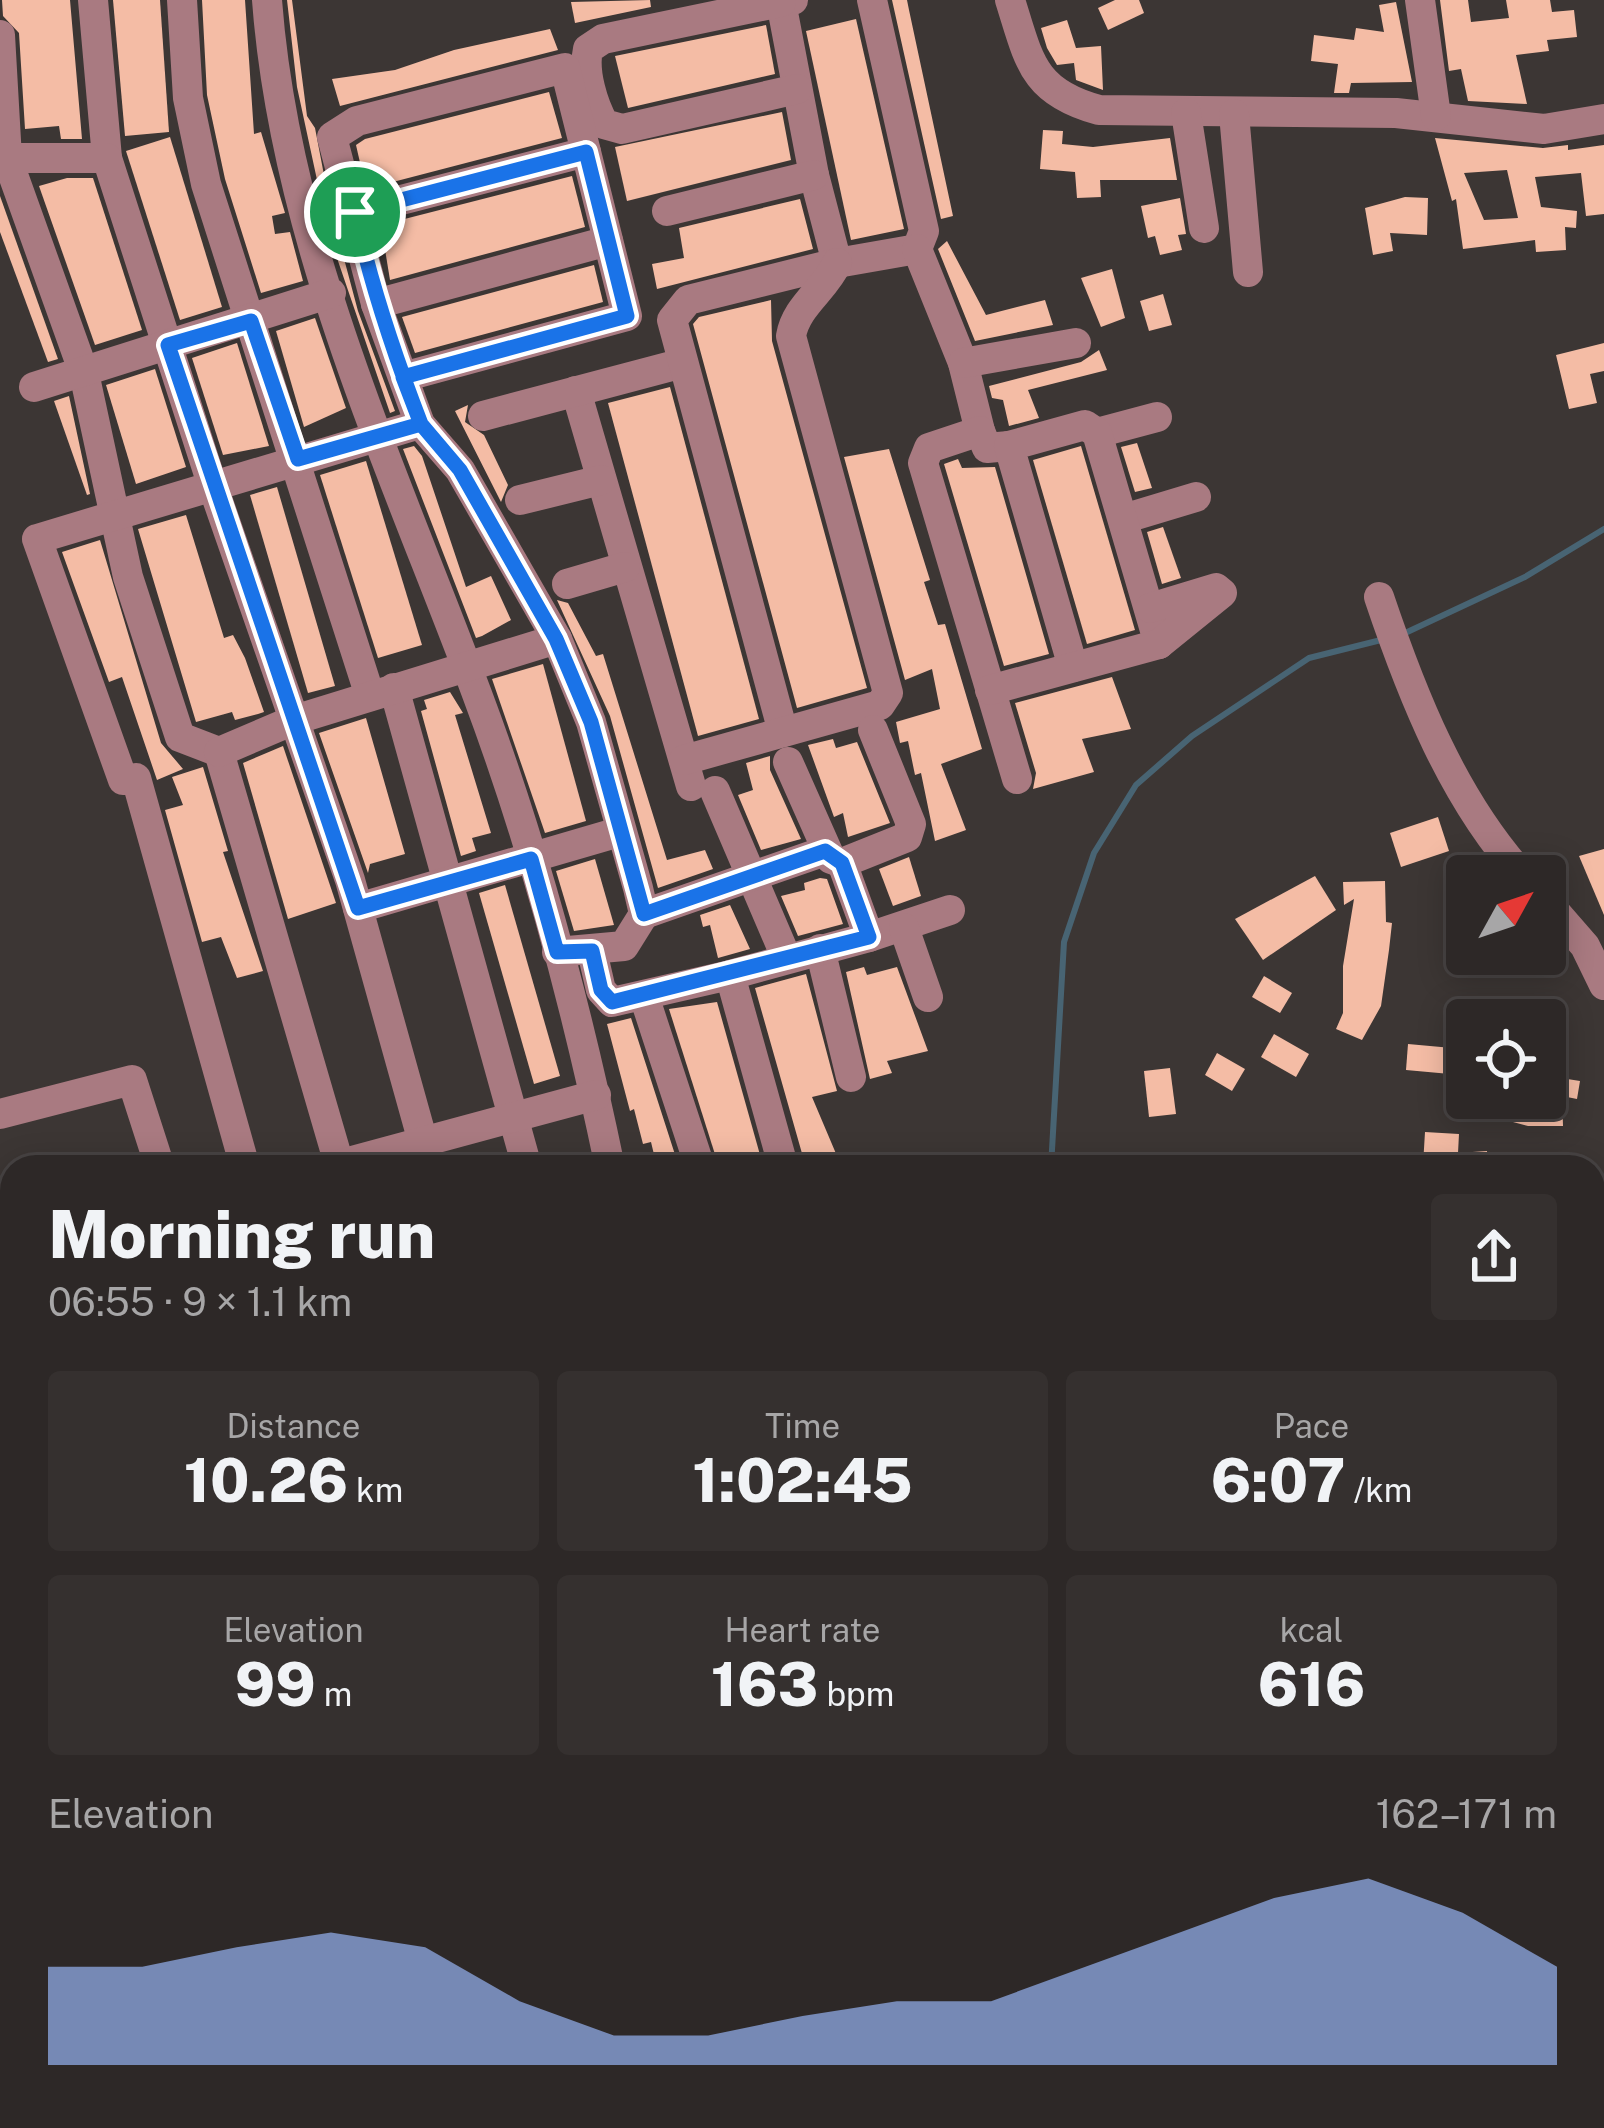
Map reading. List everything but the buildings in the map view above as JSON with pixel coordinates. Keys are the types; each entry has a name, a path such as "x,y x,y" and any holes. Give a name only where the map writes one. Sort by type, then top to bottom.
{"street":[{"path":"93,0 107,158 212,484 354,894 426,1155 512,1118 596,1095"},
{"path":"182,0 195,140 251,321 446,880 523,1155"},
{"path":"267,0 281,128 375,435 466,664 531,859 596,1095 608,1155"},
{"path":"872,0 925,221 917,249 963,363 987,448 1085,425 1097,433 1159,644"},
{"path":"1010,0 1040,80 1056,94 1099,110 1436,116 1544,129 1604,119"},
{"path":"1420,0 1436,116"},
{"path":"557,952 624,946 644,914 751,879 901,841 910,832 877,718 888,694 888,681 791,336 796,316 827,284 837,263 797,89 787,1 603,39 588,49 586,62 599,116 604,124 622,129 797,89"},
{"path":"0,34 4,158 84,374 128,577 180,737 219,752 293,720 556,639"},
{"path":"403,377 627,316 565,68 376,116 340,127 332,137 376,304 403,377 421,424 460,470 556,639 591,722 644,914"},
{"path":"1186,113 1204,228"},
{"path":"1234,114 1248,272"},
{"path":"355,212 586,152"},
{"path":"4,158 107,158"},
{"path":"667,211 814,175"},
{"path":"376,304 608,241"},
{"path":"869,937 786,747 672,320 679,305 837,263 917,249"},
{"path":"34,387 332,293"},
{"path":"963,363 1076,343"},
{"path":"483,416 682,363"},
{"path":"576,391 625,567 697,779 786,957"},
{"path":"1097,433 1157,417"},
{"path":"242,1155 136,778 123,780 37,539 421,424"},
{"path":"980,431 929,448 923,463 1017,778"},
{"path":"1009,446 1072,668"},
{"path":"520,500 601,480"},
{"path":"1123,519 1196,497"},
{"path":"567,584 625,567"},
{"path":"989,690 1159,644 1222,593 1216,588 1150,608"},
{"path":"1380,601 1422,708 1483,827 1506,855"},
{"path":"697,779 877,718"},
{"path":"219,752 334,1155"},
{"path":"354,894 446,880 619,832"},
{"path":"592,951 607,999 644,996 904,928 950,910"},
{"path":"1566,918 1594,941 1604,985"},
{"path":"904,928 928,997"},
{"path":"820,949 851,1077"},
{"path":"730,975 780,1155"},
{"path":"644,996 696,1155"},
{"path":"0,1114 132,1081 156,1155"}],"waterway":[{"path":"1403,634 1525,577 1604,529"},
{"path":"1052,1155 1064,942 1094,853 1136,785 1192,736 1309,658 1385,639"}],"route":[{"path":"355,212 376,304 403,377 421,424 298,459 251,321 168,345 358,908 531,859 557,952 592,951 601,990 612,1002 869,937 842,863 825,851 644,914 591,722 556,639 460,470 421,424 403,377 627,316 586,152 355,212"}]}
